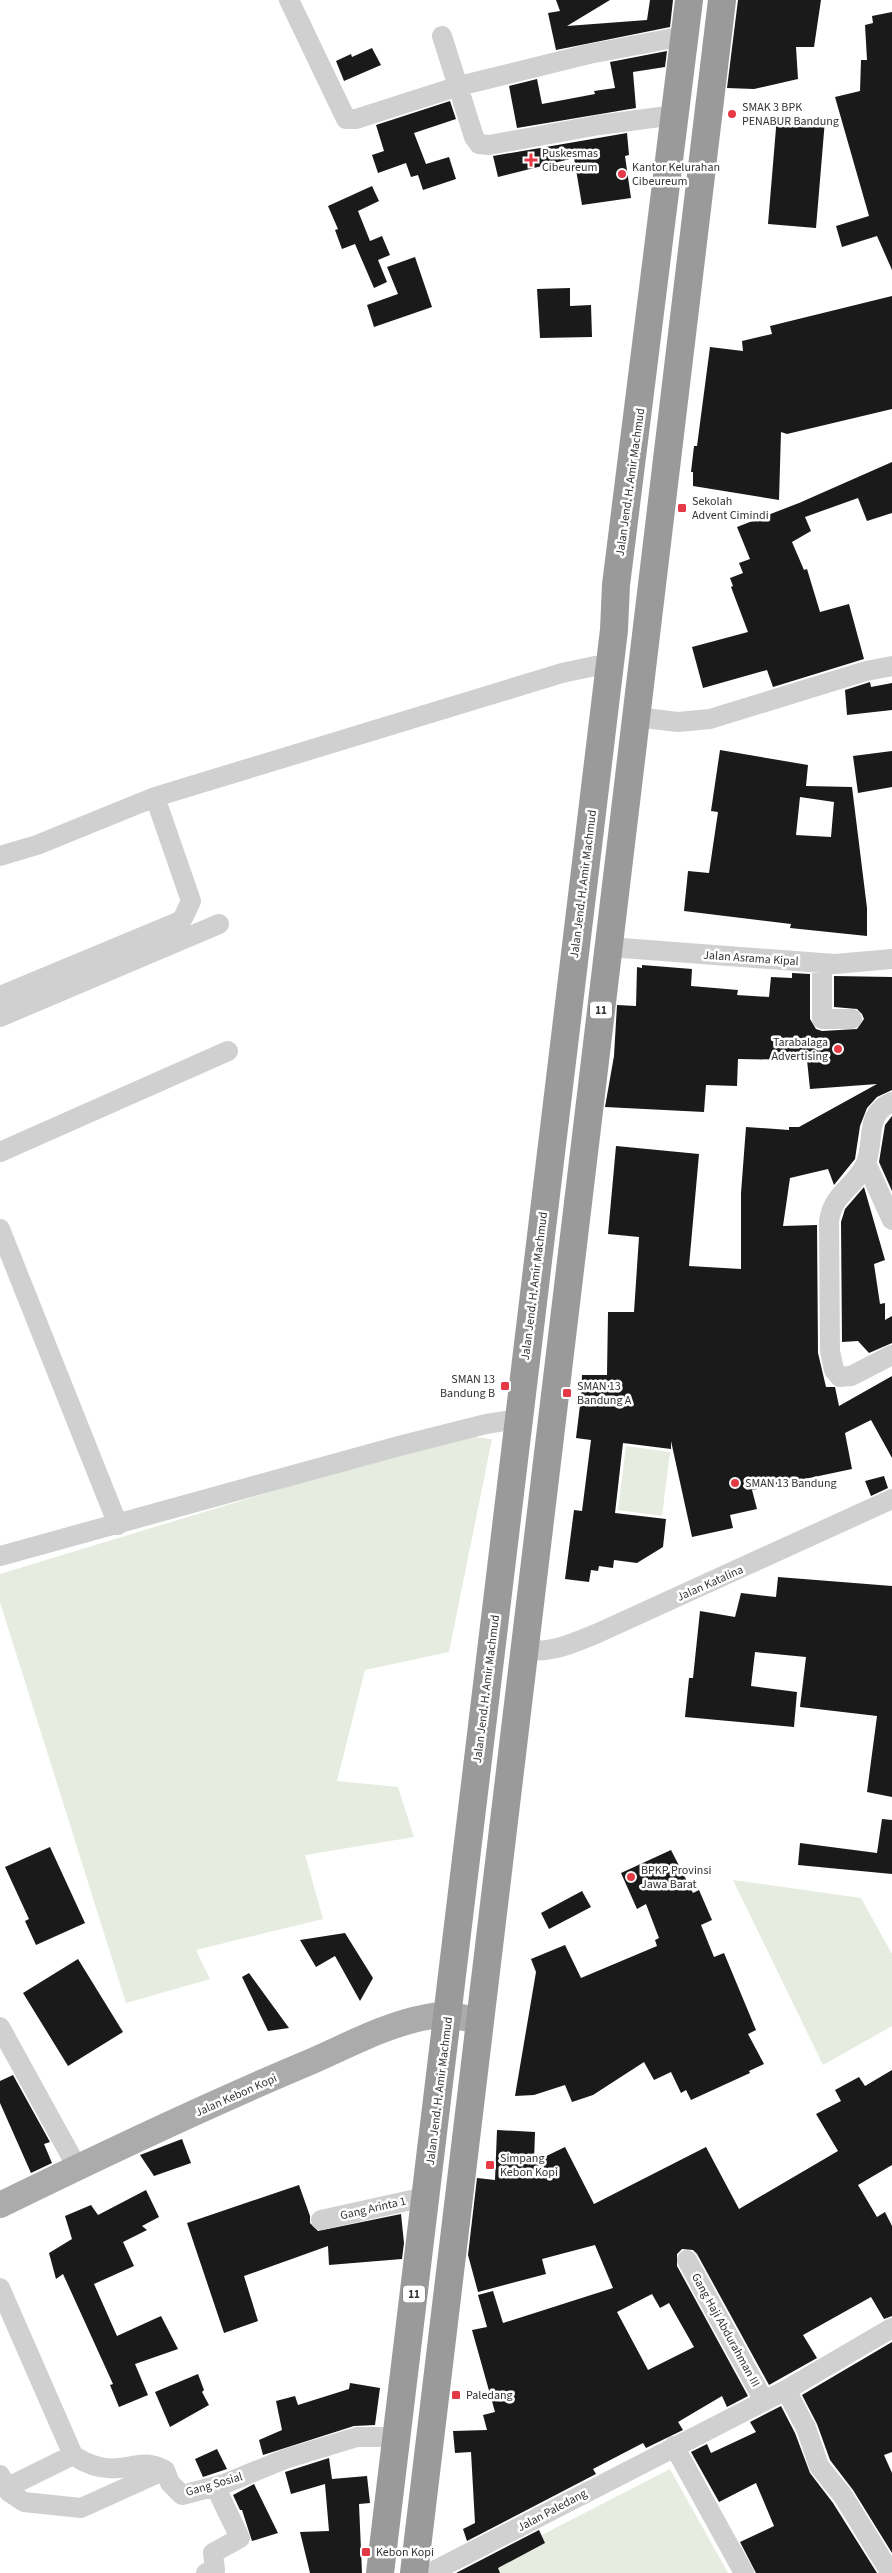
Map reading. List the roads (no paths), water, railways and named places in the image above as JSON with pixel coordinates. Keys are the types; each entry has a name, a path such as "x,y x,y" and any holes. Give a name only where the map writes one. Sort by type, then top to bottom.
{"highway":[{"name":"Jalan Jend. H. Amir Machmud","path":"380,2573 614,630 616,585 689,0"},
{"name":"11","path":"414,2573 722,0"},
{"path":"553,1134 586,1137"},
{"path":"546,1192 579,1194"}],"main road":[{"name":"Jalan Kebon Kopi","path":"0,2205 77,2167 287,2071 406,2022 428,2016 448,2015 479,2020"}],"street":[{"path":"289,0 346,119 356,119 459,86 589,54 684,36"},
{"path":"442,36 474,138 479,144 489,145 599,125 675,115"},
{"path":"0,856 37,844 156,797 554,675 595,666 609,666"},
{"path":"636,717 678,722 710,719 866,671 892,666"},
{"path":"0,996 178,922 183,918 191,901 156,797"},
{"path":"0,1017 218,924"},
{"name":"Jalan Asrama Kipal","path":"609,947 822,963 892,959"},
{"path":"822,963 822,1019 852,1019"},
{"path":"0,1152 228,1051"},
{"path":"892,1102 877,1113 871,1124 866,1163 858,1176 837,1197 831,1208 829,1220 830,1351 834,1370 840,1377 851,1376 892,1355"},
{"path":"866,1163 892,1220"},
{"path":"0,1229 118,1525"},
{"path":"0,1556 416,1442 486,1424 518,1419"},
{"name":"Jalan Katalina","path":"524,1650 548,1651 598,1633 892,1499"},
{"path":"0,2027 77,2167"},
{"name":"Gang Arinta 1","path":"321,2220 425,2197"},
{"name":"Gang Haji Abdurahman III","path":"687,2260 764,2401"},
{"path":"0,2288 74,2455 87,2464 117,2468 154,2464 165,2470"},
{"name":"Jalan Paledang","path":"430,2573 786,2390 892,2328"},
{"path":"786,2390 806,2428 819,2466 843,2496 890,2572"},
{"name":"Gang Sosial","path":"165,2470 170,2483 182,2495 215,2486 285,2459 357,2436 396,2437"},
{"path":"674,2446 744,2573"},
{"path":"74,2455 3,2481 9,2492 24,2502 81,2508 165,2470"},
{"path":"206,2573 215,2570 213,2553 240,2538 215,2486"}],"place":[{"name":"SMAK 3 BPK PENABUR Bandung","path":"732,114"},
{"name":"Puskesmas Cibeureum","path":"531,160"},
{"name":"Kantor Kelurahan Cibeureum","path":"622,174"},
{"name":"Sekolah Advent Cimindi","path":"682,508"},
{"name":"Tarabalaga Advertising","path":"838,1049"},
{"name":"SMAN 13 Bandung B","path":"505,1386"},
{"name":"SMAN 13 Bandung A","path":"567,1393"},
{"name":"SMAN 13 Bandung","path":"735,1483"},
{"name":"BPKP Provinsi Jawa Barat","path":"631,1877"},
{"name":"Simpang Kebon Kopi","path":"490,2165"},
{"name":"Paledang","path":"456,2395"},
{"name":"Kebon Kopi","path":"366,2552"}]}
